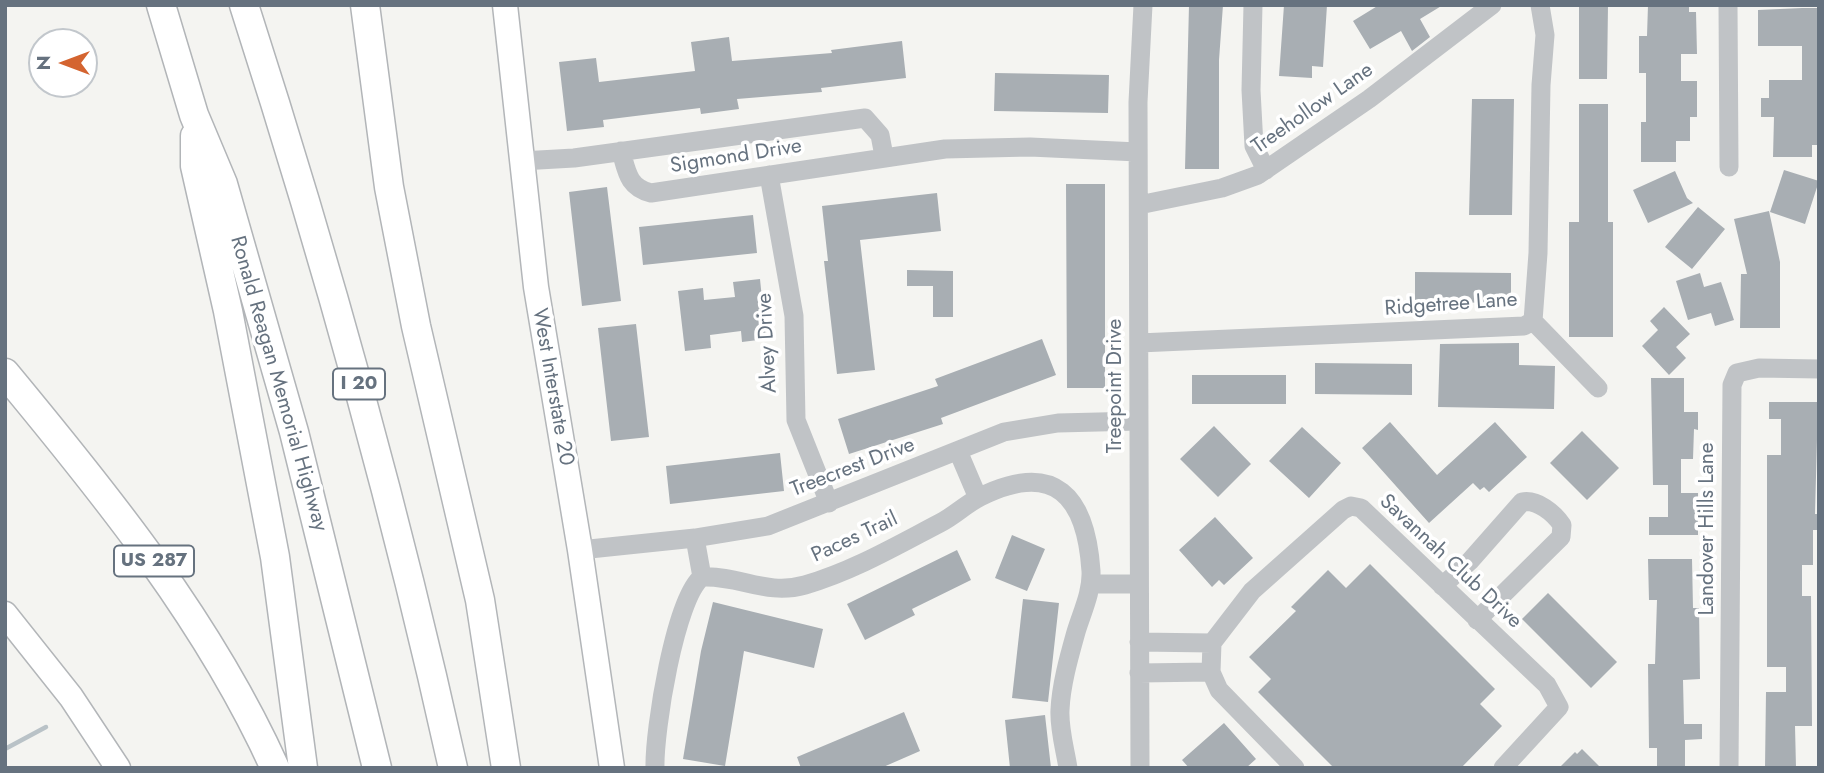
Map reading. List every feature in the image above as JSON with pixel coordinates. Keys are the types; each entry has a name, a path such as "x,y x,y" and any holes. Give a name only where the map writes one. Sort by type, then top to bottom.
{"highway":[{"name":"Ronald Reagan Memorial Highway","path":"161,5 194,115 223,184 294,432 377,768"},
{"name":"I 20","path":"244,5 320,248 368,417 453,768"},
{"path":"365,5 369,59 389,187 416,326 480,600 506,768"},
{"path":"194,115 195,166 231,325 275,557 303,768"},
{"name":"US 287","path":"5,373 152,558 247,705 275,768"}],"main road":[{"name":"West Interstate 20","path":"505,5 536,288 580,550 612,768"},
{"path":"6,617 71,697 118,768"}],"street":[{"name":"Treepoint Drive","path":"1139,768 1138,152 1143,5"},
{"path":"1253,5 1251,90 1254,146 1266,170"},
{"name":"Treehollow Lane","path":"1139,205 1222,188 1266,170 1369,99 1492,5"},
{"name":"Ridgetree Lane","path":"1139,343 1524,326 1533,321 1538,253 1541,85 1545,35 1540,5"},
{"path":"1728,5 1729,167"},
{"name":"Sigmond Drive","path":"521,161 621,151 865,118 880,135 884,156"},
{"name":"Sigmond Drive","path":"621,151 632,184 651,193 884,156 1002,146 1138,152"},
{"name":"Alvey Drive","path":"769,175 794,316 796,420 830,503"},
{"path":"1533,321 1598,388"},
{"name":"Landover Hills Lane","path":"1729,768 1732,385 1737,373 1759,368 1819,369"},
{"name":"Treecrest Drive","path":"580,550 695,538 768,526 958,451 1033,425 1139,421"},
{"path":"958,451 978,498"},
{"name":"Paces Trail","path":"702,577 736,580 759,588 783,590 806,585 844,572 943,521 978,498 1013,484 1030,482 1052,486 1067,495 1078,507 1087,534 1091,583 1076,634 1060,710 1068,768"},
{"path":"1442,586 1470,561 1522,502 1530,501 1539,505 1558,518 1562,525 1561,537 1477,620"},
{"name":"Savannah Club Drive","path":"1212,643 1252,591 1351,506 1368,512 1547,685 1555,697 1559,707 1503,768"},
{"path":"654,768 654,745 673,651 688,594 702,577 695,538"},
{"path":"1091,583 1139,584"},
{"path":"1139,642 1212,643 1211,672 1219,690 1295,768"},
{"path":"1139,673 1211,672"}],"building":[{"path":"1189,5 1223,5 1219,60 1219,169 1185,169"},
{"path":"1284,5 1327,5 1323,67 1312,66 1312,78 1279,76"},
{"path":"1379,5 1443,5 1420,19 1430,37 1412,51 1401,31 1370,49 1353,21"},
{"path":"1579,5 1608,5 1607,79 1579,79"},
{"path":"1648,5 1689,5 1689,12 1696,12 1697,54 1681,54 1681,81 1697,81 1697,117 1690,117 1690,141 1676,141 1676,162 1641,162 1641,122 1646,122 1646,73 1639,73 1639,36 1647,36"},
{"path":"1819,8 1819,145 1812,145 1812,157 1773,157 1774,117 1761,117 1761,98 1769,98 1769,80 1802,80 1802,46 1758,46 1758,10"},
{"path":"729,37 732,61 832,53 831,50 902,41 906,78 821,88 822,92 737,99 739,109 701,114 700,108 603,120 604,127 567,131 559,62 596,58 599,82 695,71 691,42"},
{"path":"995,73 1109,75 1108,113 994,111"},
{"path":"1472,99 1514,99 1512,215 1469,215"},
{"path":"1579,104 1608,104 1608,222 1613,222 1613,337 1569,337 1569,222 1579,222"},
{"path":"1784,170 1819,181 1805,224 1770,212"},
{"path":"1675,171 1687,198 1693,203 1648,223 1633,190"},
{"path":"1066,184 1105,184 1105,388 1067,388"},
{"path":"607,187 621,301 582,306 569,192"},
{"path":"937,193 941,231 860,240 875,370 837,374 824,261 828,261 822,206"},
{"path":"1698,207 1725,229 1692,269 1665,247"},
{"path":"1769,211 1780,262 1780,328 1740,328 1741,274 1747,274 1734,219"},
{"path":"753,215 757,253 643,265 639,227"},
{"path":"907,270 953,271 953,317 933,317 933,286 907,286"},
{"path":"1415,272 1511,273 1511,303 1415,302"},
{"path":"1700,273 1704,287 1721,282 1734,320 1715,326 1711,313 1688,320 1676,281"},
{"path":"760,279 766,339 742,342 741,331 710,335 711,348 685,351 678,291 703,288 704,300 735,297 733,282"},
{"path":"1664,307 1690,334 1676,347 1686,358 1669,375 1642,346 1658,330 1650,321"},
{"path":"636,324 649,437 611,441 598,328"},
{"path":"1042,339 1056,375 941,418 943,424 849,454 838,419 938,386 935,379"},
{"path":"1519,343 1519,365 1555,366 1554,409 1438,407 1440,344"},
{"path":"1315,363 1412,364 1412,395 1315,394"},
{"path":"1192,375 1286,375 1286,404 1192,404"},
{"path":"1651,378 1684,378 1684,412 1698,412 1698,430 1694,429 1693,459 1681,459 1681,493 1698,493 1698,535 1649,535 1649,517 1668,517 1668,485 1653,485"},
{"path":"1769,402 1818,402 1815,514 1819,514 1819,530 1813,530 1813,565 1802,565 1802,596 1811,596 1812,726 1795,726 1796,768 1765,768 1766,692 1786,692 1786,667 1767,667 1767,455 1781,455 1781,419 1769,419"},
{"path":"1390,422 1437,475 1495,422 1527,457 1489,492 1484,487 1480,490 1473,483 1429,523 1362,448"},
{"path":"1214,426 1251,464 1218,497 1180,459"},
{"path":"1302,427 1341,463 1309,498 1269,461"},
{"path":"1582,431 1619,468 1587,500 1550,463"},
{"path":"780,453 784,491 670,504 666,466"},
{"path":"1215,517 1253,558 1224,585 1219,580 1212,587 1179,550"},
{"path":"1012,535 1045,549 1027,591 995,578"},
{"path":"957,550 971,580 912,609 915,615 865,640 847,604"},
{"path":"1648,559 1692,559 1693,608 1699,608 1700,679 1683,680 1684,724 1702,724 1702,739 1685,740 1685,768 1657,768 1657,748 1649,748 1648,664 1655,664 1657,600 1649,600"},
{"path":"1370,564 1495,689 1480,704 1502,726 1461,768 1334,768 1258,692 1271,679 1249,657 1296,611 1291,607 1328,570 1346,588"},
{"path":"1548,593 1617,662 1591,688 1522,619"},
{"path":"1023,599 1059,603 1048,702 1012,698"},
{"path":"713,602 823,629 814,668 744,651 725,766 683,759 701,651"},
{"path":"904,712 920,751 881,768 801,768 797,757"},
{"path":"1045,715 1051,768 1010,768 1005,720"},
{"path":"1224,723 1256,759 1246,768 1189,768 1182,760"},
{"path":"1582,749 1601,768 1559,768 1575,752 1577,754"}],"waterway":[{"path":"5,749 46,727"}]}
